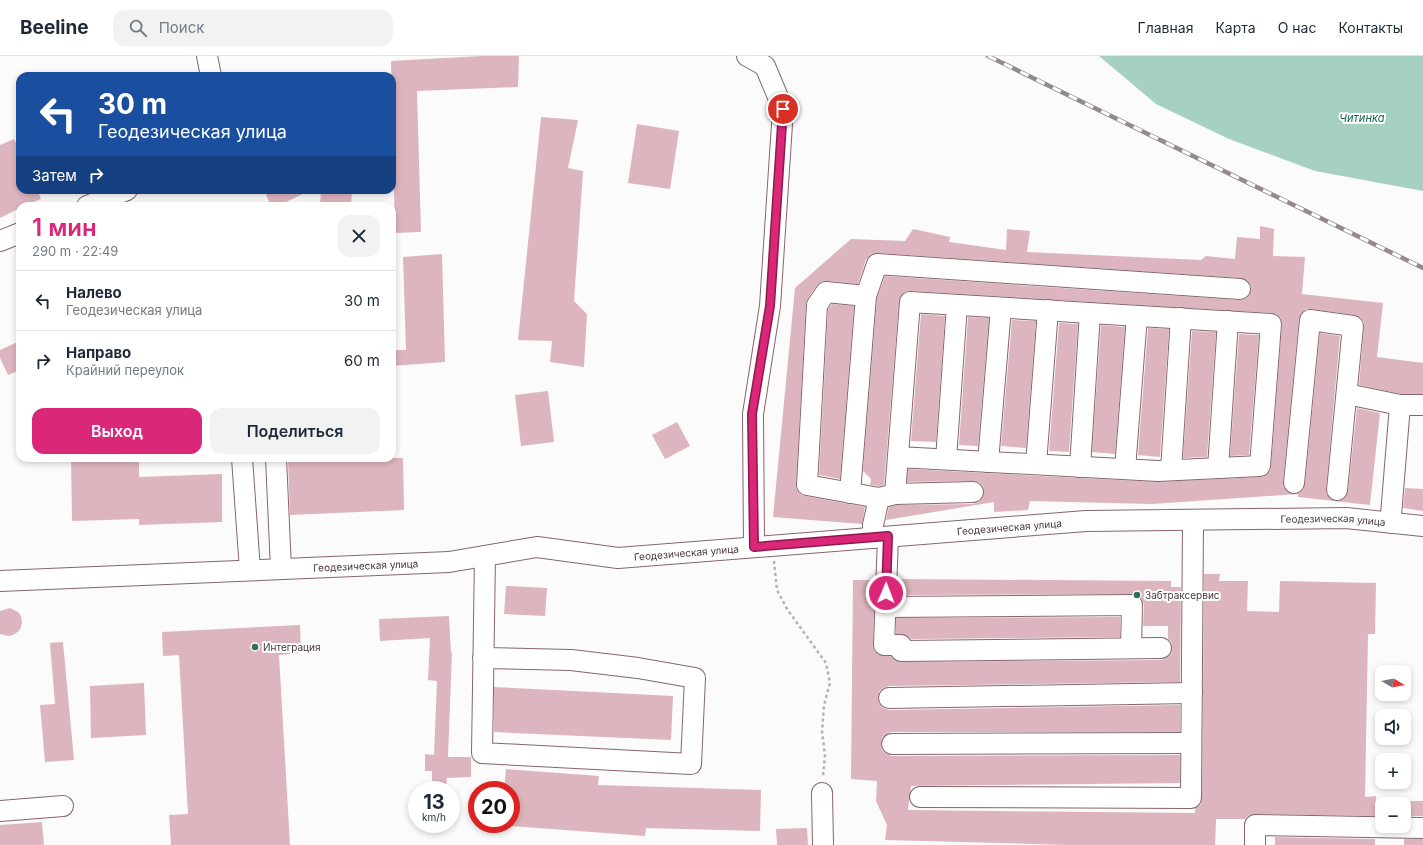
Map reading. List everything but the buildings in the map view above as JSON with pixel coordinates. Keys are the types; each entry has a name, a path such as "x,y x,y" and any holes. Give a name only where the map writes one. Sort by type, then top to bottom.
{"street":[{"path":"207,56 210,72"},
{"path":"747,56 765,66 783,109 770,306 752,414 763,547"},
{"path":"97,202 117,194"},
{"path":"0,241 16,235"},
{"path":"850,493 866,296 877,264 1240,289"},
{"path":"866,296 826,292 817,305 806,485 850,493 887,496 973,492"},
{"path":"898,457 1158,471 1260,466 1271,324 910,302 898,457 887,496 873,525 880,537 886,607 884,645 901,645 901,651 1161,648"},
{"path":"946,459 957,305"},
{"path":"988,462 1001,308"},
{"path":"1036,464 1048,310"},
{"path":"1080,467 1090,313"},
{"path":"1125,469 1137,316"},
{"path":"1171,470 1181,318"},
{"path":"1294,483 1310,320 1353,326 1337,490"},
{"path":"1218,468 1228,321"},
{"path":"1347,394 1400,405 1423,405"},
{"path":"1392,523 1391,515 1400,405"},
{"path":"242,462 250,570"},
{"path":"276,462 281,569"},
{"name":"Геодезическая улица","path":"0,581 449,562 537,547 618,558 1086,521 1346,518 1423,526"},
{"path":"920,797 1191,798 1194,520"},
{"path":"483,658 571,660 638,668 695,678 692,764 482,753 483,658 486,556"},
{"path":"886,607 1132,605 1131,648"},
{"path":"889,698 1192,693"},
{"path":"892,744 1191,743"},
{"path":"822,792 823,845"},
{"path":"0,810 63,806"},
{"path":"1255,845 1256,824 1423,828"}],"path":[{"path":"763,547 774,566 777,590 787,609 826,663 830,684 824,705 822,732 825,755 822,792"}],"water":[{"name":"Читинка","path":"1099,56 1423,56 1423,191 1315,171 1229,139 1156,104"}],"railway":[{"path":"988,56 1423,268"}],"place":[{"name":"Забтраксервис","path":"1137,595"},
{"name":"Интеграция","path":"255,647"}],"route":[{"path":"783,109 770,306 752,414 754,547 888,536 886,593"}]}
